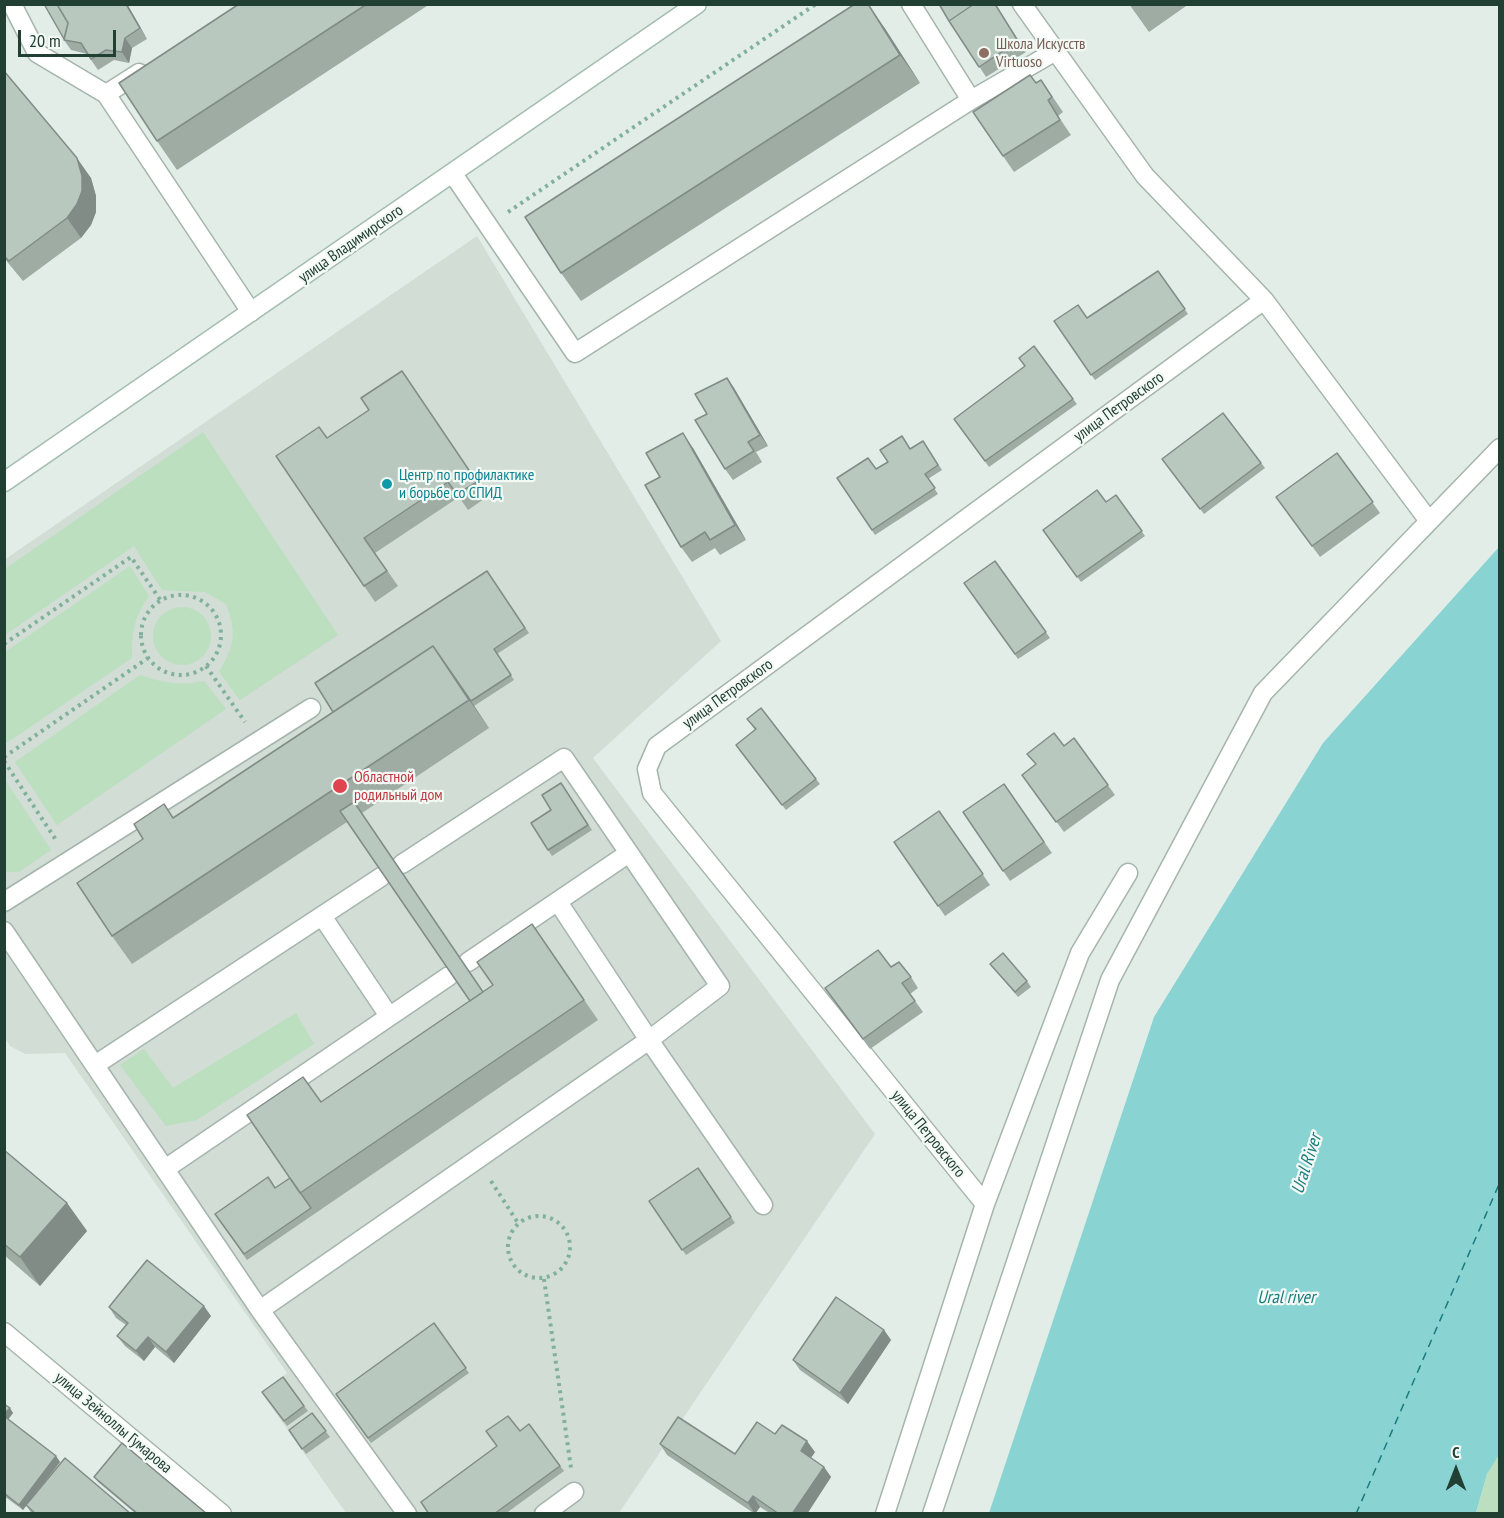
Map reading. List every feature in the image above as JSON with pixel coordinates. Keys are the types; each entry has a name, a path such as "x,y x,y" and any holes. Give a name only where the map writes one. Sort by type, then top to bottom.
{"street":[{"path":"12,4 36,53 106,94 251,312"},
{"name":"улица Владимирского","path":"4,482 697,4"},
{"path":"911,4 971,100"},
{"path":"1022,4 1054,52 1145,176 1264,300 1429,521"},
{"path":"453,174 575,353 971,100 1054,52"},
{"path":"106,94 155,62"},
{"name":"улица Петровского","path":"985,1204 652,793 647,769 657,746 1264,300"},
{"path":"932,1514 1110,980 1263,693 1500,448"},
{"path":"4,902 311,708"},
{"path":"260,1310 649,1040 720,986 564,758 402,864"},
{"path":"468,962 629,853"},
{"path":"885,1514 985,1204 1080,953 1128,873"},
{"path":"95,1065 381,877"},
{"path":"558,902 649,1040 763,1205"},
{"path":"322,916 389,1016"},
{"path":"4,931 260,1310 407,1514"},
{"path":"165,1169 448,976"},
{"name":"улица Зейноллы Гумарова","path":"4,1332 222,1514"},
{"path":"544,1514 574,1492"}],"path":[{"path":"488,225 816,4"},
{"path":"4,644 131,556 161,601"},
{"path":"173,596 199,600 210,608 217,618 221,631 220,644 215,656 206,666 195,672 175,674 157,668 148,658 141,633 144,620 151,609 161,601 173,596"},
{"path":"69,861 4,759 148,658"},
{"path":"206,666 258,740"},
{"path":"476,1160 518,1223"},
{"path":"547,1217 564,1228 569,1238 568,1260 562,1268 544,1279 523,1275 510,1260 508,1240 518,1223 527,1218 547,1217"},
{"path":"544,1279 574,1492"}],"shaded area":[{"path":"477,236 721,641 593,758 875,1134 619,1513 346,1513 261,1392 287,1373 65,1053 25,1054 10,1046 5,1038 4,560"}],"green space":[{"path":"203,432 338,635 240,700 219,672 233,639 232,623 226,604 205,592 162,590 134,546 5,635 5,569"},
{"path":"130,566 149,596 135,625 132,658 5,744 5,652"},
{"path":"176,607 188,607 203,615 211,630 211,642 203,657 188,665 176,665 161,657 153,642 153,630 161,615"},
{"path":"140,675 172,683 204,681 226,709 57,825 15,762"},
{"path":"4,778 51,850 19,872 5,872"},
{"path":"296,1013 314,1044 197,1120 166,1126 120,1065 144,1049 173,1088"},
{"path":"1499,1453 1499,1513 1476,1514 1487,1474"}],"water":[{"name":"Ural river","path":"1499,547 1500,1453 1487,1474 1476,1513 989,1513 1154,1017 1323,743"}],"building":[{"path":"44,4 59,4 68,23 64,39"},
{"path":"59,4 126,4 140,28 125,38 122,52 106,50 91,59 81,43 64,40 68,23"},
{"path":"239,4 367,4 157,141 119,83"},
{"path":"855,4 868,4 900,55 561,273 525,217"},
{"path":"939,4 974,4 949,21"},
{"path":"974,4 995,4 1018,41 979,67 949,21"},
{"path":"4,71 77,158 82,176 82,191 77,204 67,218 9,261 4,256"},
{"path":"1030,75 1036,83 1041,80 1052,97 1048,100 1060,120 1003,156 973,112"},
{"path":"1158,271 1185,309 1091,375 1054,321 1078,305 1087,318"},
{"path":"1034,346 1073,399 985,461 954,419 1025,366 1019,358"},
{"name":"Центр по профилактике и борьбе со СПИД","path":"402,371 477,482 457,494 448,482 364,538 387,571 364,586 276,456 319,427 327,438 369,410 361,398"},
{"path":"727,378 760,435 748,442 754,451 725,469 695,420 707,414 695,394"},
{"path":"1223,413 1261,463 1200,509 1162,459"},
{"path":"683,433 735,525 710,540 705,532 681,547 645,485 660,477 646,453"},
{"path":"902,436 910,449 923,441 938,465 925,474 935,488 872,530 837,478 868,458 876,469 888,462 880,450"},
{"path":"1337,453 1373,502 1312,546 1276,497"},
{"path":"1097,490 1106,502 1116,495 1142,531 1077,577 1043,530"},
{"path":"995,561 1046,632 1015,654 964,583"},
{"path":"487,571 525,628 494,649 511,675 471,701 433,646 333,712 315,683"},
{"path":"433,646 469,700 112,936 77,883 143,839 134,824 164,804 173,818"},
{"path":"761,708 816,779 782,805 736,745 756,729 747,719"},
{"path":"1054,733 1064,746 1074,738 1108,785 1056,822 1022,775 1036,764 1027,754"},
{"path":"561,783 588,825 548,850 531,823 551,810 542,795"},
{"path":"1004,784 1044,842 1003,871 963,812"},
{"path":"354,802 483,992 470,1001 340,811"},
{"path":"939,811 983,874 938,906 894,842"},
{"path":"532,924 584,1000 300,1193 247,1115 303,1077 321,1102 493,985 477,962"},
{"path":"878,950 891,967 899,962 911,977 902,983 915,1001 863,1039 825,988"},
{"path":"1003,953 1027,981 1015,992 990,964"},
{"path":"4,1150 67,1203 20,1257 4,1244"},
{"path":"698,1168 731,1217 682,1250 649,1201"},
{"path":"268,1177 275,1188 290,1178 311,1208 244,1254 215,1214"},
{"path":"147,1260 204,1306 166,1352 148,1337 136,1351 117,1336 128,1323 109,1307"},
{"path":"836,1297 884,1330 840,1393 793,1360"},
{"path":"434,1323 466,1368 368,1438 336,1394"},
{"path":"283,1377 304,1406 284,1421 262,1392"},
{"path":"4,1404 10,1408 4,1414"},
{"path":"312,1413 326,1431 302,1449 289,1430"},
{"path":"4,1416 56,1456 19,1505 4,1493"},
{"path":"508,1416 520,1431 529,1424 560,1466 494,1514 429,1514 421,1502 497,1446 486,1431"},
{"path":"678,1417 735,1454 757,1422 775,1434 782,1425 807,1441 801,1451 824,1467 792,1514 779,1514 753,1496 748,1503 660,1444"},
{"path":"122,1443 207,1514 138,1514 94,1477"},
{"path":"65,1458 131,1514 36,1514 26,1505"}],"ferry route":[{"path":"1356,1514 1500,1182"}],"place":[{"name":"Школа Искусств Virtuoso","path":"984,53"},
{"name":"Центр по профилактике и борьбе со СПИД","path":"387,484"},
{"name":"Областной родильный дом","path":"340,786"}],"water label":[{"name":"Ural River","path":"1307,1164"}]}
